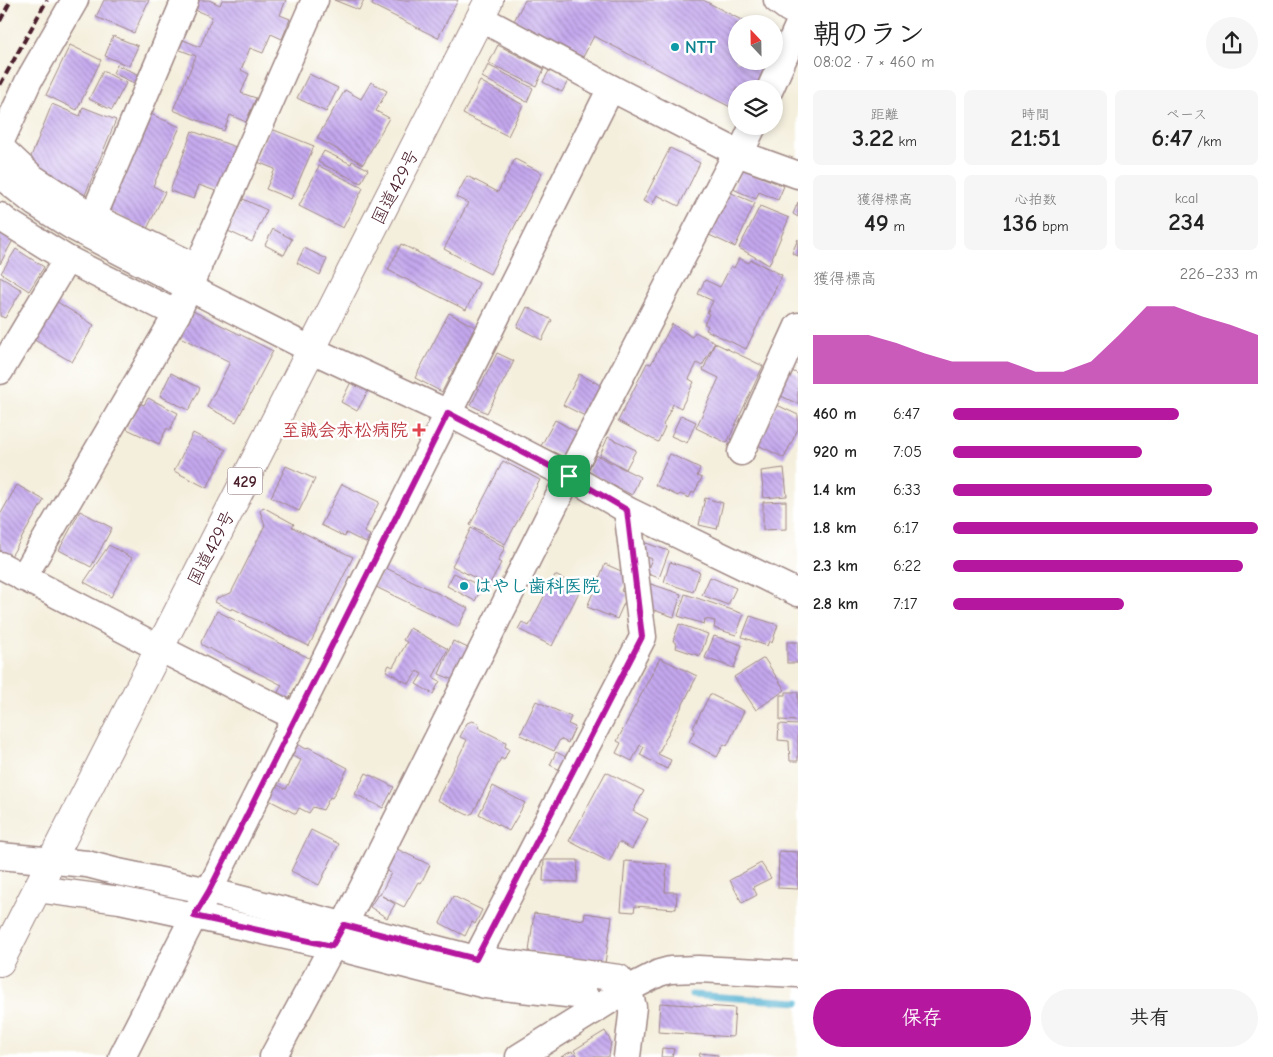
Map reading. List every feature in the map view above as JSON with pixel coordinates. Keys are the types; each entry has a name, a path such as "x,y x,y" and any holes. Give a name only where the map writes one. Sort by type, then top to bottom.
{"highway":[{"name":"国道429号","path":"0,962 485,9"}],"street":[{"path":"0,143 29,80 75,0"},
{"path":"93,217 185,0"},
{"path":"23,578 177,314 316,0"},
{"path":"778,0 789,9 798,9"},
{"path":"485,9 612,88 739,153 798,175"},
{"path":"774,80 798,26"},
{"path":"122,1057 202,903 612,88"},
{"path":"273,1057 338,936 569,476 748,135"},
{"path":"0,147 33,178 93,217 312,350 448,413 569,476 627,510 798,593"},
{"path":"1,176 35,202 73,227 194,278"},
{"path":"0,216 67,259 177,314"},
{"path":"0,371 67,259"},
{"path":"742,452 798,326"},
{"path":"476,959 642,637 627,510"},
{"path":"0,565 295,717"},
{"path":"0,856 87,864 118,872 202,903 338,936 476,959 618,978 628,988 633,1007 627,1057"},
{"path":"37,889 120,900 202,903"},
{"path":"338,936 484,985 585,996 593,1011"},
{"path":"519,1057 628,988 659,973 682,969 798,974"}],"building":[{"path":"104,0 149,0 134,33 96,17"},
{"path":"193,0 209,0 220,5 222,0 286,0 280,15 290,19 282,39 271,34 263,53 250,48 241,70 249,74 241,93 256,98 246,122 230,115 224,131 173,110 196,56 175,48 179,38 200,47 212,17 190,8"},
{"path":"334,0 364,0 359,10"},
{"path":"374,0 458,0 438,38 372,5"},
{"name":"NTT","path":"525,0 703,0 732,15 728,15 728,70 769,70 764,80 728,80 728,106 594,36 583,57 514,21"},
{"path":"113,36 138,46 129,66 105,56"},
{"path":"70,45 101,60 77,110 46,95"},
{"path":"498,45 544,69 536,86 489,63"},
{"path":"117,65 142,76 138,85 113,73"},
{"path":"488,65 533,88 527,102 482,77"},
{"path":"550,69 569,79 562,92 543,82"},
{"path":"103,71 126,83 112,110 89,99"},
{"path":"309,74 338,88 326,112 297,98"},
{"path":"480,81 523,105 508,136 463,114"},
{"path":"371,82 387,91 376,111 389,118 363,164 317,138 345,90 361,99"},
{"path":"52,104 80,116 83,107 116,120 85,195 51,182 54,174 28,164"},
{"path":"146,112 180,127 153,186 165,192 147,229 101,207"},
{"path":"269,128 314,146 291,199 266,189 275,169 255,161"},
{"path":"192,131 241,149 224,194 199,185 194,199 170,191"},
{"path":"670,148 700,163 679,206 657,195 652,205 643,201"},
{"path":"324,151 351,164 352,161 368,169 361,183 318,162"},
{"path":"515,159 542,173 490,274 444,249 468,203 456,197 467,176 498,192"},
{"path":"319,166 363,188 343,228 299,206"},
{"path":"741,169 784,186 778,200 759,192 756,199 733,189"},
{"path":"729,192 755,203 735,247 707,234"},
{"path":"243,199 267,210 252,242 228,231"},
{"path":"798,202 798,217 793,214"},
{"path":"760,206 789,218 769,265 739,248"},
{"path":"273,229 292,239 284,255 265,245"},
{"path":"0,233 13,240 0,264"},
{"path":"798,239 798,256 792,253"},
{"path":"401,244 479,283 466,310 388,270"},
{"path":"304,248 327,259 320,275 297,263"},
{"path":"16,249 44,267 29,291 1,273"},
{"path":"739,258 749,263 751,260 782,275 746,349 706,330 708,326 704,324 713,301 698,294 705,280 720,287 731,266 734,268"},
{"path":"0,277 22,290 5,318 0,316"},
{"path":"54,300 94,325 72,362 31,338"},
{"path":"527,307 552,320 542,340 517,327"},
{"path":"193,311 273,351 236,422 207,407 230,362 180,337"},
{"path":"449,313 475,327 442,392 415,378"},
{"path":"672,324 692,337 695,332 715,342 702,366 697,363 689,379 694,382 681,408 673,404 663,425 665,427 658,442 618,421 647,363 651,364"},
{"path":"715,343 763,366 727,443 696,428 719,378 703,370"},
{"path":"497,353 514,361 487,413 471,405"},
{"path":"788,369 798,374 798,404 777,394"},
{"path":"171,373 200,388 189,410 160,396"},
{"path":"579,374 604,387 589,418 563,405"},
{"path":"351,382 368,391 357,411 341,402"},
{"path":"148,398 178,413 170,430 167,428 159,444 127,429 139,403 144,405"},
{"path":"777,405 798,415 798,429 784,458 758,445"},
{"path":"681,415 696,422 687,443 671,436"},
{"path":"555,420 577,432 564,457 541,446"},
{"path":"193,433 226,450 207,488 174,471"},
{"path":"608,437 636,450 626,469 600,455"},
{"path":"670,454 700,468 697,476 702,478 689,498 680,494 678,496 655,485"},
{"path":"596,455 640,477 632,495 587,472"},
{"path":"503,461 540,480 505,544 470,525"},
{"path":"286,466 315,479 299,511 271,497"},
{"path":"784,468 787,496 764,498 761,471"},
{"path":"342,484 379,502 364,532 370,535 366,543 346,533 345,537 321,525"},
{"path":"17,485 44,500 10,558 0,552 0,515"},
{"path":"705,498 723,503 717,529 699,525"},
{"path":"786,501 786,529 763,530 763,502"},
{"path":"263,507 294,524 292,527 353,557 309,646 232,608 231,610 215,602 217,598 231,593 265,525 260,511"},
{"path":"80,511 112,528 91,567 59,550"},
{"path":"471,528 505,547 498,561 501,563 489,585 452,566"},
{"path":"646,543 669,551 659,578 646,573 652,559 641,554"},
{"path":"109,545 132,558 111,597 84,582"},
{"path":"670,562 700,572 693,592 664,582"},
{"path":"605,564 628,574 621,591 628,594 617,619 587,607"},
{"path":"384,567 468,608 458,627 374,586"},
{"name":"はやし歯科医院","path":"454,573 482,587 475,601 447,586"},
{"path":"555,575 581,588 552,646 518,629 522,622 529,626"},
{"path":"710,577 736,588 728,605 702,595"},
{"path":"651,584 681,594 674,617 648,608 646,599"},
{"path":"685,594 744,614 736,635 714,628 715,621 705,619 704,624 678,616"},
{"path":"217,611 311,659 288,701 276,696 282,685 202,645 201,642"},
{"path":"750,616 778,625 772,643 769,641 767,646 742,637"},
{"path":"679,624 708,634 700,656 676,648 677,644 673,641"},
{"path":"410,628 448,649 433,677 440,681 433,694 416,684 422,674 417,671 409,684 386,671 389,665 393,667 407,642 403,640"},
{"path":"714,636 742,645 734,668 705,658"},
{"path":"453,641 470,649 456,681 439,674"},
{"path":"787,642 798,642 798,663 787,663"},
{"path":"660,658 697,676 658,754 671,760 667,769 640,755 644,747 640,745 632,761 616,753 621,743 617,741"},
{"path":"764,658 785,690 756,710 734,677"},
{"path":"786,692 798,692 798,721 780,720 780,695 786,695"},
{"path":"710,694 744,711 727,746 724,744 717,757 689,742 695,730 693,728"},
{"path":"536,701 571,717 568,724 575,727 568,743 560,739 554,751 520,735"},
{"path":"472,721 478,723 480,729 506,742 505,747 509,749 504,760 501,758 473,813 468,815 437,800 467,740 460,737 467,723"},
{"path":"779,724 798,725 798,761 790,761 789,741 778,740"},
{"path":"296,743 306,749 308,747 348,768 332,798 330,797 323,810 313,807 309,813 299,808 296,814 265,798 273,783 286,789 301,760 290,755"},
{"path":"556,752 568,758 562,771 550,765"},
{"path":"606,772 644,791 633,811 648,819 632,849 619,842 609,862 569,841"},
{"path":"366,773 394,787 383,808 355,794"},
{"path":"493,786 525,803 509,831 479,814"},
{"path":"311,830 339,844 319,885 291,871"},
{"path":"397,849 430,865 421,883 418,882 404,907 382,896 395,904 387,918 370,907 378,894 380,895 391,873 385,870"},
{"path":"779,851 798,852 798,889 778,888"},
{"path":"544,860 578,860 577,882 543,881"},
{"path":"625,861 667,864 665,892 677,892 676,909 635,906 634,912 621,911"},
{"path":"761,863 771,878 753,887 757,895 742,903 730,880"},
{"path":"453,896 482,910 475,924 472,922 465,936 440,923"},
{"path":"534,913 584,920 585,913 612,917 605,963 529,952"},
{"path":"660,1003 735,1008 733,1037 658,1032"},
{"path":"605,1031 611,1042 609,1056 578,1057 574,1050"},
{"path":"662,1048 674,1049 672,1057 661,1057"},
{"path":"572,1051 575,1057 561,1057"},
{"path":"700,1053 718,1055 718,1057 699,1057"}],"waterway":[{"path":"172,898 195,903"},
{"path":"692,995 798,1002"}],"railway":[{"path":"0,21 11,0"},
{"path":"0,85 47,0"}],"place":[{"name":"NTT","path":"675,47"},
{"name":"至誠会赤松病院","path":"419,430"},
{"name":"はやし歯科医院","path":"464,586"}],"route":[{"path":"448,413 569,476 627,510 642,637 476,959 344,925 332,946 194,916 209,891 448,413"}]}
